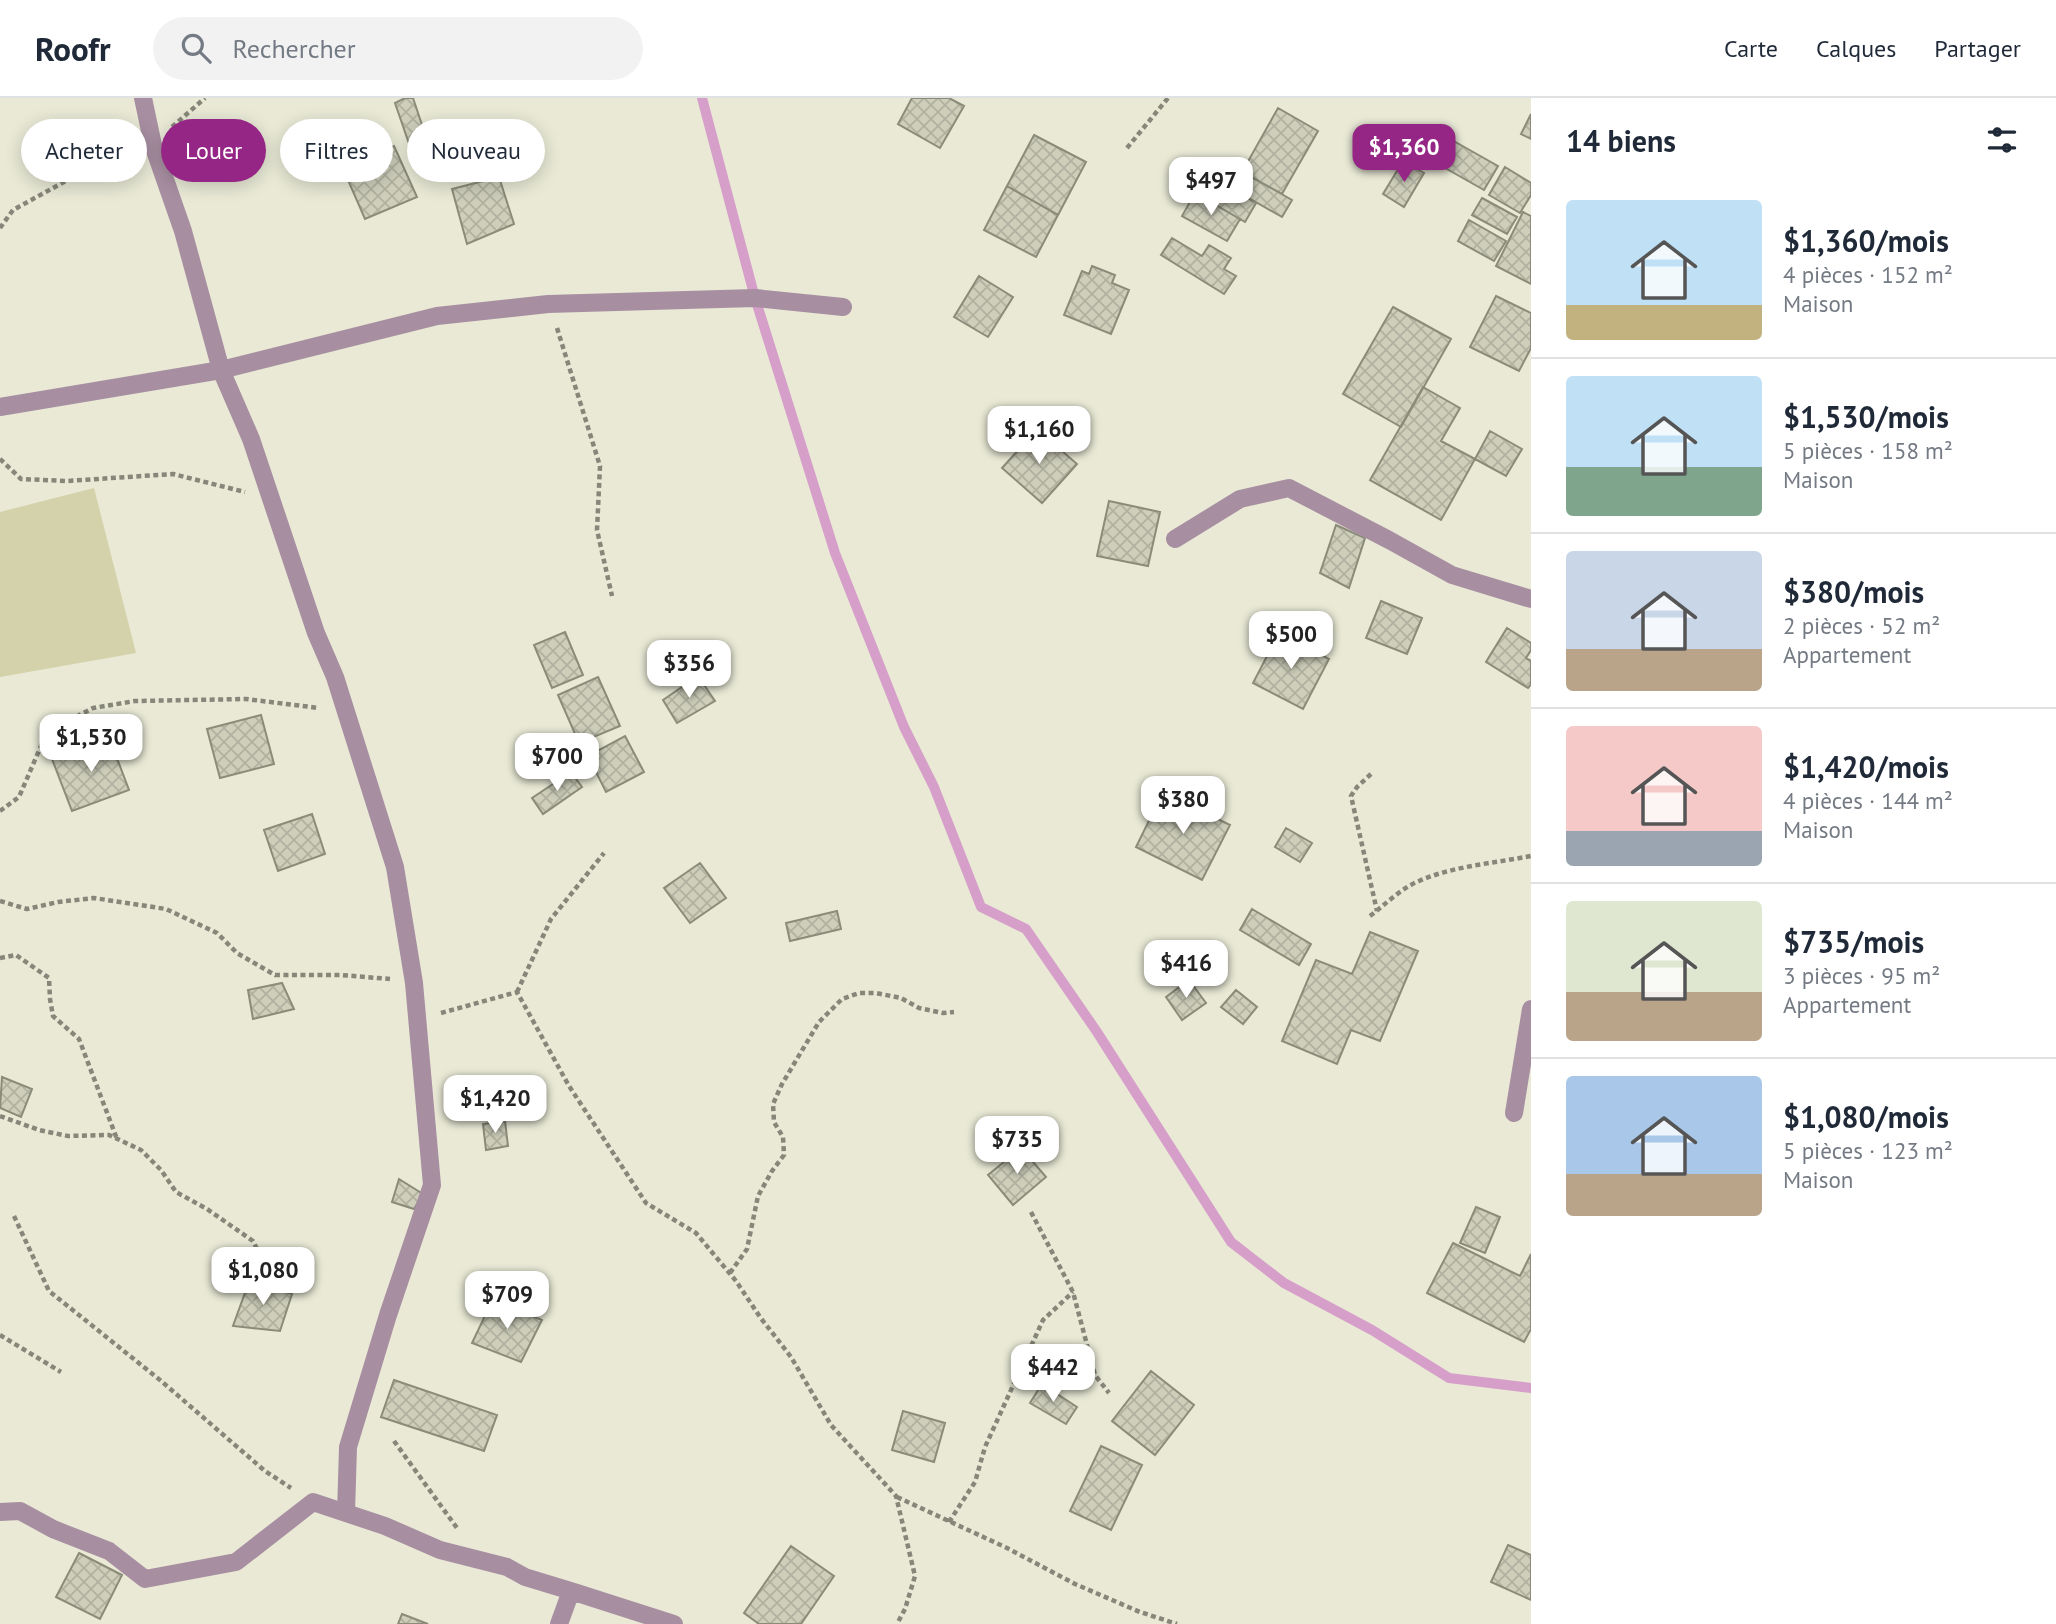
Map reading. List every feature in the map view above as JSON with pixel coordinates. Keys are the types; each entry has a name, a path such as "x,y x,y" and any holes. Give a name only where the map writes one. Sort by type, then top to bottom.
{"street":[{"path":"143,98 153,145 183,230 221,370 251,439 316,634 335,677 395,867 414,984 432,1185 388,1315 348,1447 346,1513"},
{"path":"0,407 221,370 438,316 548,304 755,298 843,307"},
{"path":"1175,539 1240,499 1289,488 1452,575 1531,599"},
{"path":"1514,1113 1531,1009"},
{"path":"0,1512 20,1511 53,1529 109,1551 145,1579 236,1562 313,1502 385,1526 440,1550 508,1567 525,1577 674,1624"},
{"path":"559,1624 571,1591"}],"path":[{"path":"0,228 13,210 68,179 113,155 153,145 205,98"},
{"path":"1128,148 1168,98"},
{"path":"548,304 567,356 600,466 597,530 612,596"},
{"path":"0,459 21,479 67,481 173,474 270,498"},
{"path":"0,811 19,797 47,732 93,708 135,701 246,699 346,711"},
{"path":"1371,774 1351,796 1377,911"},
{"path":"417,1019 517,992 551,919 604,853"},
{"path":"1370,916 1419,881 1531,856"},
{"path":"0,901 27,909 94,898 166,909 217,933 236,953 275,975 372,976 414,984"},
{"path":"0,958 16,955 49,978 53,1016 79,1039 117,1139"},
{"path":"517,992 569,1086 646,1203 696,1233 730,1273 791,1357 831,1425 896,1496 1007,1548 1075,1584 1140,1612 1177,1624"},
{"path":"730,1273 747,1249 758,1196 785,1155 783,1137 774,1122 773,1104 819,1022 842,999 859,993 876,993 901,998 919,1008 943,1013 954,1012"},
{"path":"0,1116 39,1130 68,1136 109,1135 141,1150 161,1170 176,1192 207,1209 253,1241 267,1269"},
{"path":"1031,1212 1073,1292 1095,1375 1109,1393"},
{"path":"14,1216 49,1291 160,1380 265,1471 313,1502"},
{"path":"949,1522 975,1482 985,1447 1043,1320 1073,1292"},
{"path":"0,1335 61,1372"},
{"path":"394,1441 480,1560"},
{"path":"896,1496 915,1576 905,1609 897,1624"}],"green space":[{"path":"94,488 136,653 0,677 0,512"}],"building":[{"path":"405,98 413,98 420,119 407,119 407,138 395,103"},
{"path":"912,98 949,98 964,106 940,148 898,124"},
{"path":"1278,108 1318,131 1282,194 1242,172"},
{"path":"1531,114 1531,139 1521,134"},
{"path":"1436,131 1498,166 1484,190 1422,155"},
{"path":"1034,135 1086,162 1058,215 1007,186"},
{"path":"393,146 407,175 407,182 410,182 417,197 365,219 349,182 393,182"},
{"path":"1403,161 1424,173 1404,207 1383,194"},
{"path":"1229,164 1292,200 1282,217 1219,181"},
{"path":"1505,167 1531,183 1531,195 1520,213 1489,195"},
{"path":"1206,174 1256,203 1245,222 1195,193"},
{"path":"479,182 501,182 514,224 467,244 452,189"},
{"path":"1007,186 1058,215 1036,257 984,230"},
{"path":"1195,193 1240,219 1227,241 1182,216"},
{"path":"1482,198 1517,217 1507,234 1472,215"},
{"path":"1523,212 1531,216 1531,284 1496,266"},
{"path":"1469,220 1506,241 1494,261 1458,241"},
{"path":"1172,238 1202,256 1209,245 1231,258 1224,269 1236,276 1224,294 1161,255"},
{"path":"1092,266 1115,275 1112,283 1129,290 1111,334 1064,315 1082,271 1089,274"},
{"path":"979,276 1013,297 988,337 954,317"},
{"path":"1496,296 1531,313 1531,348 1519,371 1470,347"},
{"path":"1393,307 1451,339 1401,427 1343,394"},
{"path":"1423,387 1460,408 1441,441 1475,459 1441,520 1370,480"},
{"path":"1037,429 1077,464 1042,503 1002,468"},
{"path":"1490,431 1522,449 1506,476 1475,459"},
{"path":"1109,501 1160,512 1148,566 1097,556"},
{"path":"1336,525 1365,538 1349,588 1320,573"},
{"path":"1381,601 1422,618 1407,654 1366,638"},
{"path":"1507,628 1531,643 1531,650 1526,658 1531,661 1531,684 1528,688 1486,662"},
{"path":"565,632 583,675 552,688 534,645"},
{"path":"1279,633 1329,659 1303,709 1253,683"},
{"path":"698,676 715,701 677,723 663,700"},
{"path":"598,677 620,726 579,743 558,695"},
{"path":"261,715 274,764 220,778 207,729"},
{"path":"625,736 644,772 606,792 588,756"},
{"path":"109,737 129,790 72,811 52,759"},
{"path":"571,772 582,787 543,814 532,798"},
{"path":"1163,792 1230,825 1202,880 1136,847"},
{"path":"312,814 325,854 278,871 264,830"},
{"path":"1286,828 1312,843 1300,862 1275,847"},
{"path":"700,863 726,898 690,923 664,888"},
{"path":"1252,909 1311,944 1299,965 1240,930"},
{"path":"837,911 841,929 790,941 786,923"},
{"path":"1370,932 1418,951 1380,1041 1351,1030 1337,1064 1282,1041 1316,960 1352,974"},
{"path":"1189,980 1206,1003 1182,1020 1166,997"},
{"path":"282,983 294,1009 253,1019 248,990"},
{"path":"1236,990 1257,1007 1243,1024 1221,1007"},
{"path":"2,1077 32,1089 21,1117 0,1108"},
{"path":"505,1121 508,1146 486,1150 483,1124"},
{"path":"1021,1148 1046,1177 1013,1205 988,1175"},
{"path":"399,1179 423,1194 414,1209 392,1202"},
{"path":"1476,1207 1500,1217 1485,1253 1460,1243"},
{"path":"1453,1243 1520,1276 1531,1254 1531,1329 1524,1342 1427,1293"},
{"path":"250,1279 292,1294 280,1331 233,1326"},
{"path":"493,1299 542,1320 521,1362 472,1343"},
{"path":"1151,1371 1194,1405 1155,1455 1112,1421"},
{"path":"394,1380 497,1415 484,1451 381,1417"},
{"path":"1042,1384 1077,1407 1066,1424 1030,1403"},
{"path":"903,1411 945,1423 934,1462 892,1450"},
{"path":"1101,1446 1142,1465 1111,1530 1070,1511"},
{"path":"1508,1545 1531,1555 1531,1600 1491,1582"},
{"path":"791,1546 834,1576 801,1624 759,1624 744,1613"},
{"path":"79,1553 122,1575 100,1619 56,1597"},
{"path":"402,1614 428,1624 398,1624"}],"waterway":[{"path":"702,98 755,298 835,553 904,727 934,787 981,907 1026,929 1097,1032 1231,1242 1284,1283 1372,1330 1449,1378 1531,1388"}]}
